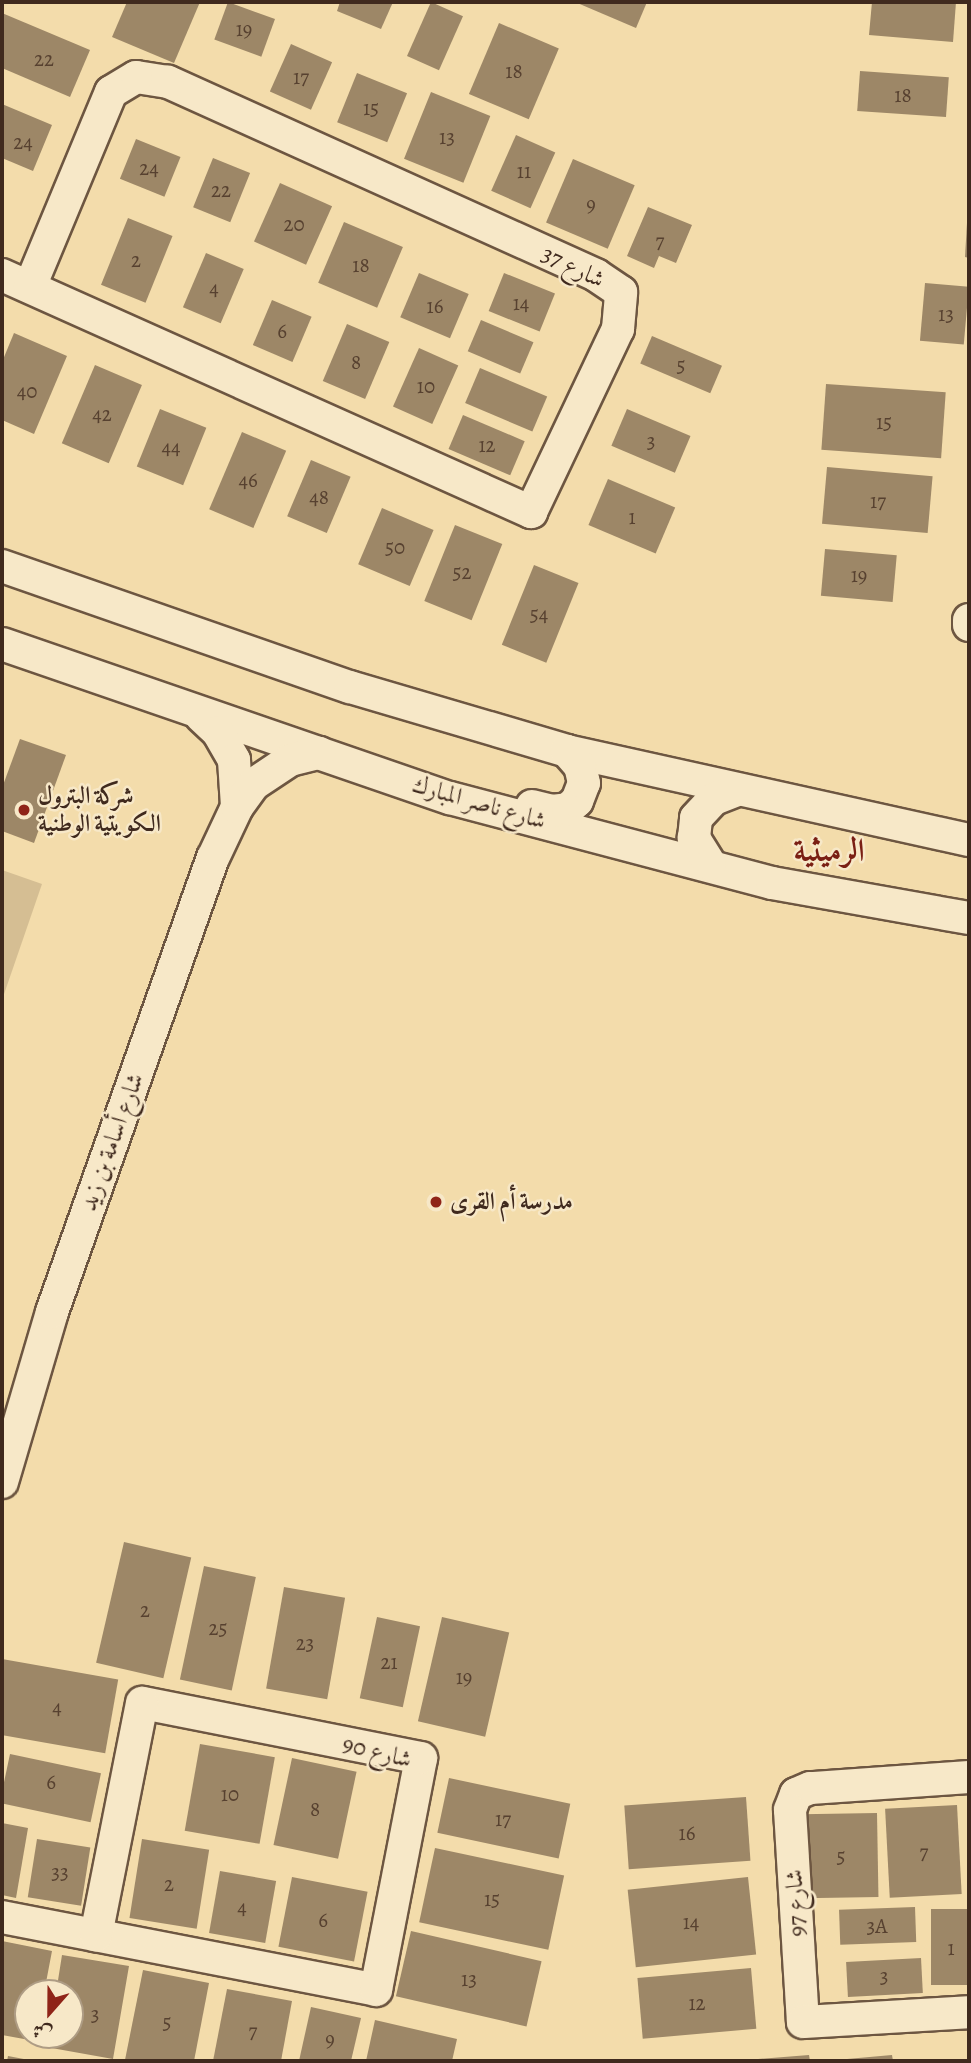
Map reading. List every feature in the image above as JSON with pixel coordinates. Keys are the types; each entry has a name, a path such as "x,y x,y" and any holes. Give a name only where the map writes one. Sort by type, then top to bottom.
{"street":[{"name":"شارع 37","path":"136,77 168,82 596,275 621,292 618,329 531,512 16,281 111,92 136,77"},
{"path":"2,566 350,687 567,751 969,840"},
{"name":"شارع ناصر المبارك","path":"2,644 450,798 709,864 772,883 969,918"},
{"name":"شارع أسامة بن زيد","path":"194,711 228,745 238,775 237,807"},
{"path":"450,798 471,791 552,811 568,809 577,802 584,783 580,766 567,751"},
{"name":"شارع أسامة بن زيد","path":"2,1482 71,1255 196,902 237,807 254,784 277,766 319,754"},
{"path":"709,864 694,838 696,818 714,799 738,790"},
{"name":"شارع 90","path":"2,1917 376,1990 421,1758 142,1703 96,1935"},
{"name":"شارع 97","path":"969,1777 810,1788 796,1794 790,1810 803,2022 969,2012"}],"shaded area":[{"path":"2,870 42,884 2,1000"}],"building":[{"path":"127,2 200,2 174,63 112,37"},
{"path":"228,2 275,19 261,57 214,40"},
{"path":"340,2 393,2 381,29 337,11"},
{"path":"431,2 463,16 439,70 407,56"},
{"path":"575,2 647,2 636,28"},
{"path":"872,2 956,2 953,42 869,35"},
{"path":"2,13 90,50 70,97 2,68"},
{"path":"499,23 559,48 529,119 469,94"},
{"path":"291,44 332,62 311,110 270,92"},
{"path":"860,71 949,77 946,117 857,111"},
{"path":"357,73 407,93 387,142 337,122"},
{"path":"431,92 490,116 463,183 404,159"},
{"path":"2,104 52,125 33,171 2,158"},
{"path":"516,135 555,152 530,208 491,191"},
{"path":"136,139 181,157 164,197 120,179"},
{"path":"213,158 250,173 230,222 193,207"},
{"path":"573,159 635,185 608,249 546,223"},
{"path":"280,183 332,206 306,265 254,241"},
{"path":"648,207 692,225 676,263 659,256 654,268 627,256"},
{"path":"128,218 173,236 146,303 101,285"},
{"path":"344,222 403,247 377,308 318,283"},
{"path":"969,223 969,258 965,257"},
{"path":"206,253 244,269 221,323 183,307"},
{"path":"419,273 469,294 450,338 400,317"},
{"path":"504,273 555,294 540,332 489,311"},
{"path":"925,283 969,287 964,345 920,341"},
{"path":"272,300 312,317 292,362 253,345"},
{"path":"481,320 533,342 520,374 468,351"},
{"path":"347,324 389,342 365,399 323,381"},
{"path":"14,333 67,356 34,434 2,420 2,362"},
{"path":"652,336 722,366 710,393 640,364"},
{"path":"419,348 458,365 432,424 393,406"},
{"path":"95,365 142,385 109,463 62,443"},
{"path":"480,368 547,397 532,432 465,403"},
{"path":"826,384 946,392 941,458 821,450"},
{"path":"160,409 206,428 183,485 137,466"},
{"path":"627,409 691,436 675,473 611,446"},
{"path":"463,415 525,441 510,475 449,449"},
{"path":"242,432 286,451 253,528 209,509"},
{"path":"311,460 351,477 327,533 287,516"},
{"path":"827,467 933,476 928,533 822,524"},
{"path":"608,479 675,508 656,554 588,525"},
{"path":"382,508 434,530 410,586 358,564"},
{"path":"455,525 502,544 472,620 424,601"},
{"path":"825,549 897,555 893,602 821,596"},
{"path":"534,565 579,583 546,663 502,645"},
{"name":"شركة البترول الكويتية الوطنية","path":"20,739 66,755 34,843 2,831 2,788"},
{"path":"124,1542 191,1558 163,1678 96,1663"},
{"path":"204,1566 256,1577 232,1690 180,1679"},
{"path":"284,1587 345,1598 327,1699 266,1688"},
{"path":"377,1617 420,1626 403,1707 360,1698"},
{"path":"442,1617 509,1633 485,1737 418,1721"},
{"path":"2,1659 118,1679 105,1753 2,1735"},
{"path":"200,1744 275,1757 260,1844 185,1831"},
{"path":"10,1754 101,1773 91,1822 2,1803"},
{"path":"292,1758 357,1772 338,1859 273,1845"},
{"path":"449,1778 570,1804 559,1859 437,1833"},
{"path":"746,1797 750,1861 629,1869 624,1806"},
{"path":"957,1805 962,1894 890,1898 885,1809"},
{"path":"877,1813 878,1897 803,1898 802,1814"},
{"path":"2,1823 28,1828 16,1898 2,1895"},
{"path":"37,1839 90,1847 81,1906 28,1897"},
{"path":"142,1839 209,1850 197,1929 129,1918"},
{"path":"435,1848 564,1875 548,1950 419,1922"},
{"path":"220,1871 276,1881 265,1943 209,1933"},
{"path":"292,1877 368,1892 354,1961 278,1947"},
{"path":"748,1877 756,1955 636,1967 628,1890"},
{"path":"915,1907 916,1942 840,1945 839,1910"},
{"path":"931,1909 969,1909 969,1985 931,1985"},
{"path":"411,1931 542,1961 526,2026 396,1996"},
{"path":"2,1941 52,1951 47,1979 14,1979 14,2037 2,2035"},
{"path":"62,1955 129,1966 113,2059 57,2049 84,2049 84,1979 58,1979"},
{"path":"921,1958 923,1993 848,1997 846,1962"},
{"path":"751,1968 756,2029 643,2039 637,1978"},
{"path":"143,1970 209,1983 194,2061 125,2060"},
{"path":"227,1989 292,2001 281,2061 213,2061"},
{"path":"311,2007 361,2018 351,2061 299,2061"},
{"path":"375,2020 457,2039 452,2061 366,2061"},
{"path":"809,2055 810,2061 758,2061 758,2059"},
{"path":"892,2055 893,2061 847,2061 847,2059"},
{"path":"8,2056 29,2060 29,2061 7,2061"}],"place":[{"name":"شركة البترول الكويتية الوطنية","path":"24,810"},
{"name":"مدرسة أم القرى","path":"436,1202"}],"district":[{"name":"الرميثية","path":"829,850"}]}
